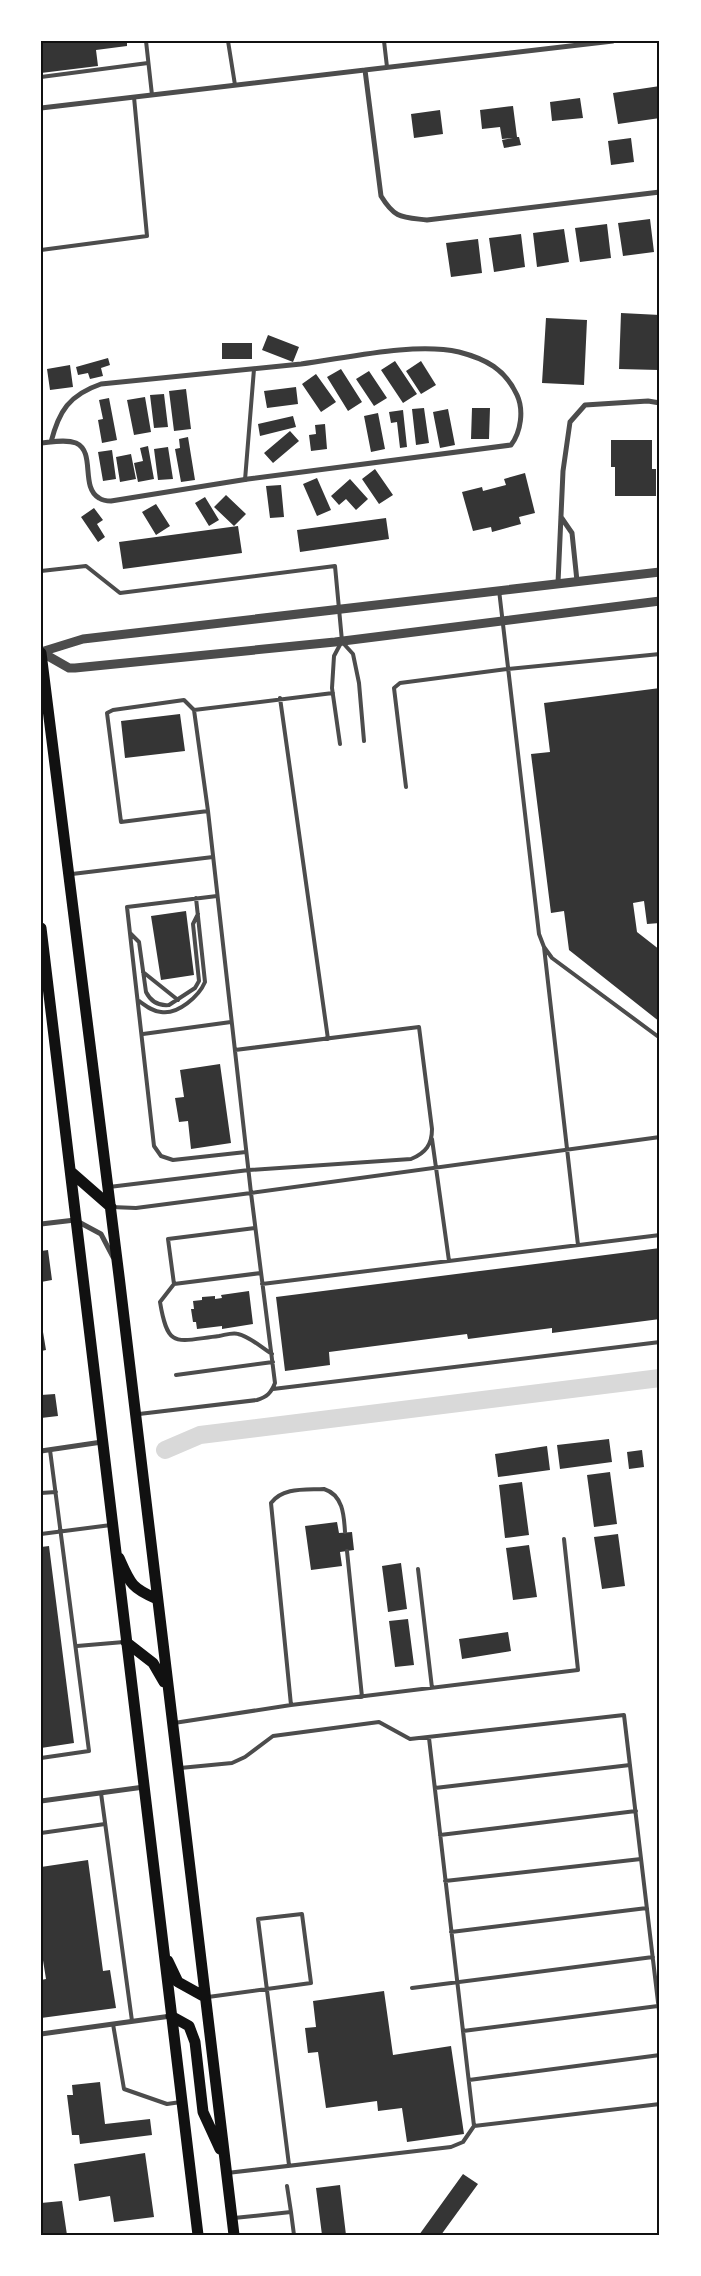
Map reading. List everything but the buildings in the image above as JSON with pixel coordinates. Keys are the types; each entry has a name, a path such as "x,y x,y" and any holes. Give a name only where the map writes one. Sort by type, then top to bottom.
{"main road":[{"path":"41,652 112,1207 135,1415 234,2235"},
{"path":"41,928 45,993 71,1172 114,1548 198,2235"},
{"path":"71,1172 112,1207"},
{"path":"114,1548 129,1580 138,1591 157,1599"},
{"path":"126,1642 153,1663 168,1688"},
{"path":"164,1953 178,1982 205,1997"},
{"path":"171,2016 189,2026 195,2042 203,2112 225,2160"}],"street":[{"path":"41,108 613,41"},
{"path":"366,70 382,196 390,210 404,217 427,220 660,192"},
{"path":"41,443 66,441 78,444 85,453 91,489 99,498 111,502 245,480 511,445 518,436 520,425 519,400 510,380 490,363 458,352 424,348 95,386 79,394 62,410 51,442"},
{"path":"558,583 563,471 570,422 585,405 648,401 660,403"},
{"path":"561,516 572,533 577,581"},
{"path":"41,652 83,639 499,589 660,572"},
{"path":"41,652 69,668 342,641 503,619 660,601"},
{"path":"41,1224 75,1220 101,1234 119,1269"},
{"path":"41,1451 102,1442"},
{"path":"41,1801 144,1787"},
{"path":"41,2034 171,2016"}],"lane":[{"path":"146,41 152,95"},
{"path":"228,41 235,85"},
{"path":"384,41 387,67"},
{"path":"41,77 148,64"},
{"path":"41,250 148,236 134,97"},
{"path":"245,480 254,368"},
{"path":"41,571 86,566 120,593 335,566 342,641 334,656 333,693 340,744"},
{"path":"499,589 539,934 544,947 578,1245"},
{"path":"342,641 353,654 359,683 364,741"},
{"path":"406,787 394,688 400,683 660,654"},
{"path":"194,710 333,693"},
{"path":"280,698 328,1039"},
{"path":"135,1415 257,1400 269,1395 275,1383 234,1050 208,812 194,710 184,700 113,710 106,714 122,822 208,812"},
{"path":"70,874 213,857"},
{"path":"217,896 127,907 143,1034 154,1146 167,1159 246,1152"},
{"path":"139,1001 151,1009 162,1013 171,1012 188,1003 201,992 205,982 196,898"},
{"path":"130,932 139,942 146,992 154,1003 169,1005 195,988 199,981 193,924 198,914"},
{"path":"544,947 552,958 660,1038"},
{"path":"143,972 178,1000"},
{"path":"143,1034 231,1022"},
{"path":"234,1050 419,1027 449,1261"},
{"path":"109,1186 249,1170 411,1159 425,1151 432,1137"},
{"path":"112,1207 136,1208 660,1137"},
{"path":"174,1284 168,1239 255,1228"},
{"path":"262,1284 660,1235"},
{"path":"261,1273 174,1284 160,1302 164,1326 166,1331 174,1338 185,1340 238,1333 272,1354"},
{"path":"273,1389 660,1342"},
{"path":"176,1375 273,1362"},
{"path":"41,1758 89,1752 77,1646 50,1450"},
{"path":"291,1705 271,1503 282,1493 289,1491 324,1489 337,1497 343,1509 345,1532"},
{"path":"41,1493 56,1492"},
{"path":"41,1534 112,1525"},
{"path":"172,1723 291,1705 578,1670 564,1539"},
{"path":"347,1551 362,1697"},
{"path":"418,1569 432,1688"},
{"path":"77,1646 126,1642"},
{"path":"178,1768 232,1763 245,1757 273,1736 379,1722 410,1740 624,1715 660,2018"},
{"path":"226,2173 451,2147 462,2142 474,2126 429,1738"},
{"path":"434,1788 630,1766"},
{"path":"101,1793 132,2021"},
{"path":"440,1834 636,1811"},
{"path":"41,1833 105,1824"},
{"path":"446,1881 641,1859"},
{"path":"452,1932 647,1908"},
{"path":"205,1997 267,1989 311,1983 302,1914 258,1919 267,1989 289,2165"},
{"path":"412,1988 653,1957"},
{"path":"463,2031 658,2006"},
{"path":"113,2024 124,2089 167,2104 182,2102"},
{"path":"469,2080 660,2055"},
{"path":"474,2126 660,2104"},
{"path":"287,2186 294,2235"},
{"path":"232,2219 291,2212"}],"waterway":[{"path":"165,1450 200,1435 660,1378"}]}
